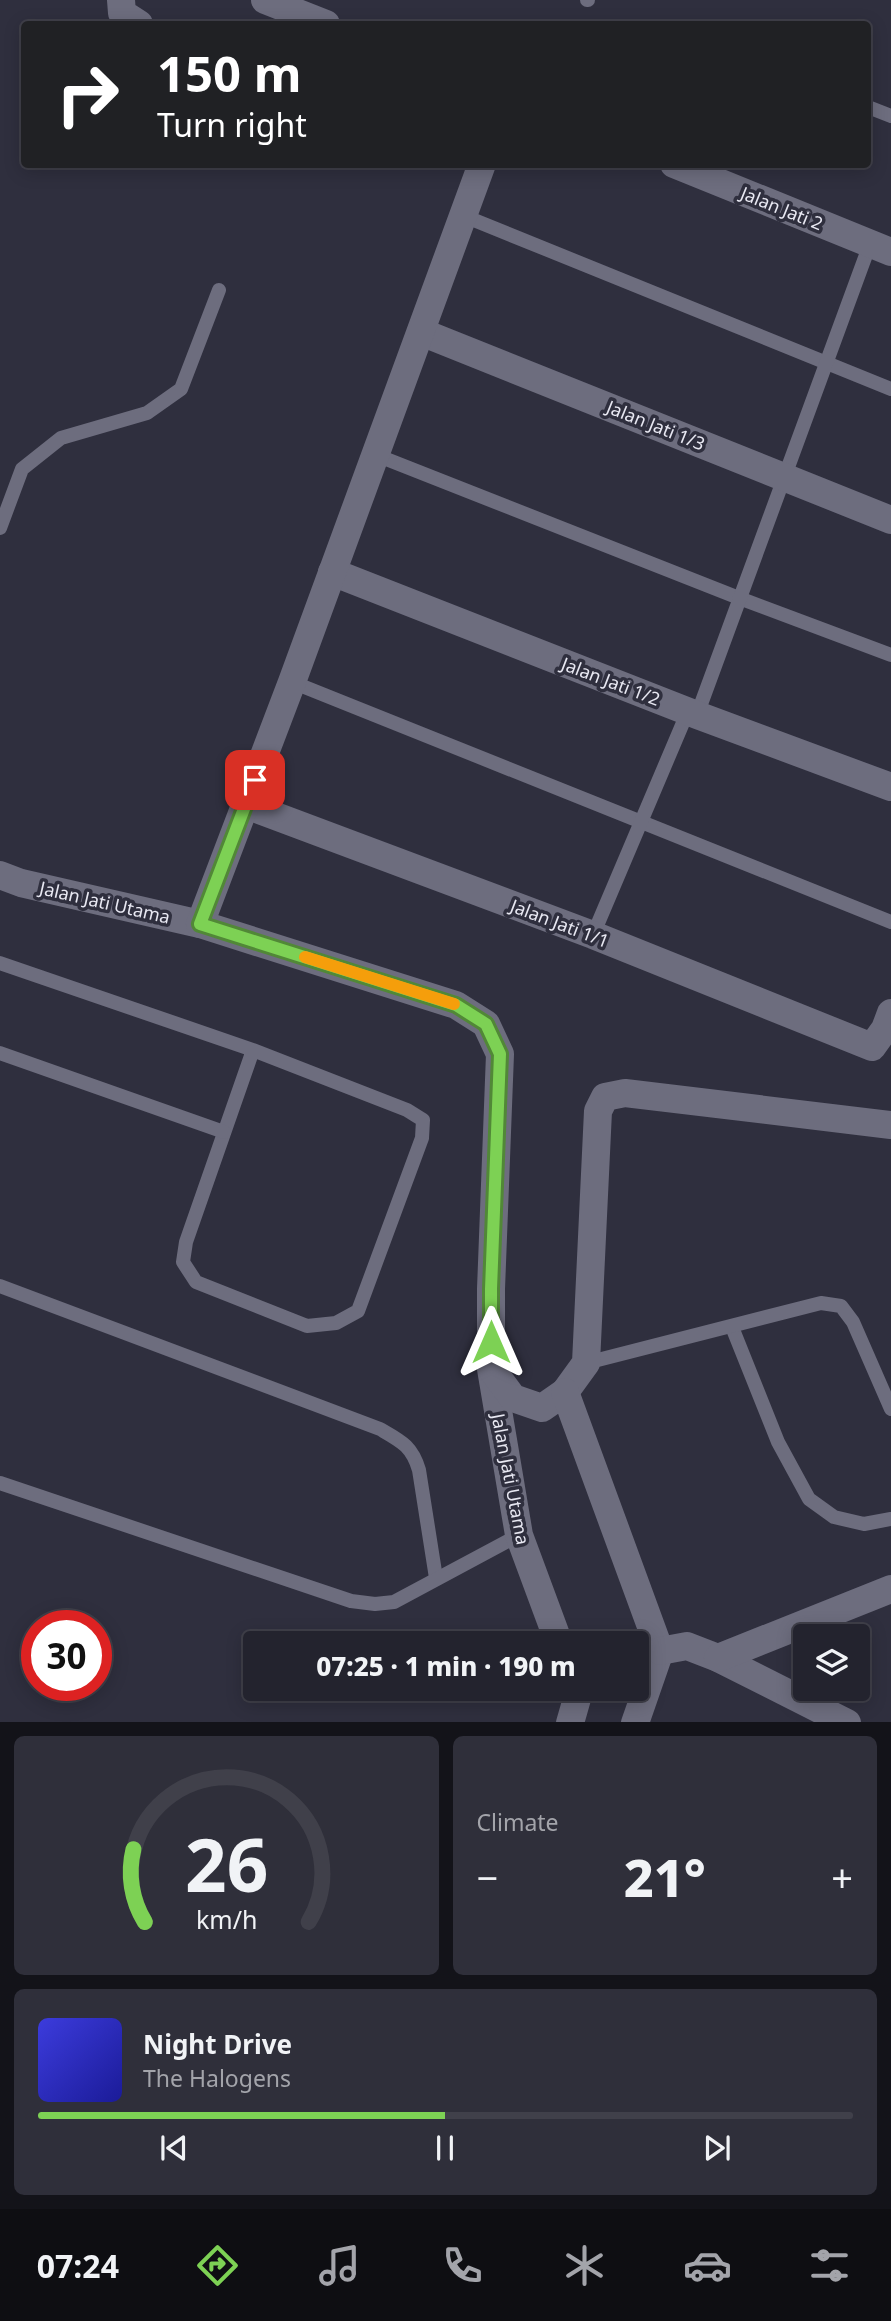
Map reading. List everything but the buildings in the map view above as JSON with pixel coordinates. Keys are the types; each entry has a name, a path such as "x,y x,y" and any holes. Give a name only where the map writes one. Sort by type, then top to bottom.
{"street":[{"path":"121,0 121,13 134,21"},
{"path":"265,0 318,21"},
{"path":"200,924 481,168"},
{"name":"Jalan Jati 2","path":"684,168 880,248"},
{"name":"Jalan Jati 1/3","path":"421,332 891,520"},
{"name":"Jalan Jati 1/2","path":"332,572 692,713 891,787"},
{"name":"Jalan Jati 1/1","path":"246,805 593,935 885,1030"},
{"name":"Jalan Jati Utama","path":"0,875 21,883 200,924 456,1005 486,1024 500,1054 491,1289 491,1369 519,1535 555,1631"},
{"path":"491,1369 513,1398 541,1408 565,1392 586,1363 598,1111 605,1097 625,1093 891,1125"},
{"path":"565,1392 660,1651 635,1722"},
{"path":"718,1658 891,1589"},
{"path":"660,1651 687,1646 718,1658 846,1722"},
{"path":"570,1722 576,1701"}],"lane":[{"path":"871,108 891,116"},
{"path":"464,216 891,389"},
{"path":"593,935 640,823 692,713 739,598 825,363 880,248"},
{"path":"0,528 22,469 61,438 147,413 181,389 219,290"},
{"path":"376,455 891,655"},
{"path":"292,682 891,922"},
{"path":"0,963 253,1049 407,1110 423,1120 422,1138 358,1311 336,1323 307,1326 196,1282 183,1262 186,1242 253,1049"},
{"path":"0,1052 224,1132"},
{"path":"0,1286 368,1424 404,1442 415,1455 419,1470 436,1578"},
{"path":"586,1363 732,1328 821,1303 841,1306 853,1322 891,1409"},
{"path":"732,1328 778,1442 809,1499 834,1517 854,1522 864,1524 891,1519"},
{"path":"0,1482 352,1601 375,1604 394,1602 519,1535"}],"slow traffic":[{"path":"305,957 454,1004"}],"route":[{"path":"255,780 200,924 456,1005 486,1024 500,1054 491,1342"}]}
